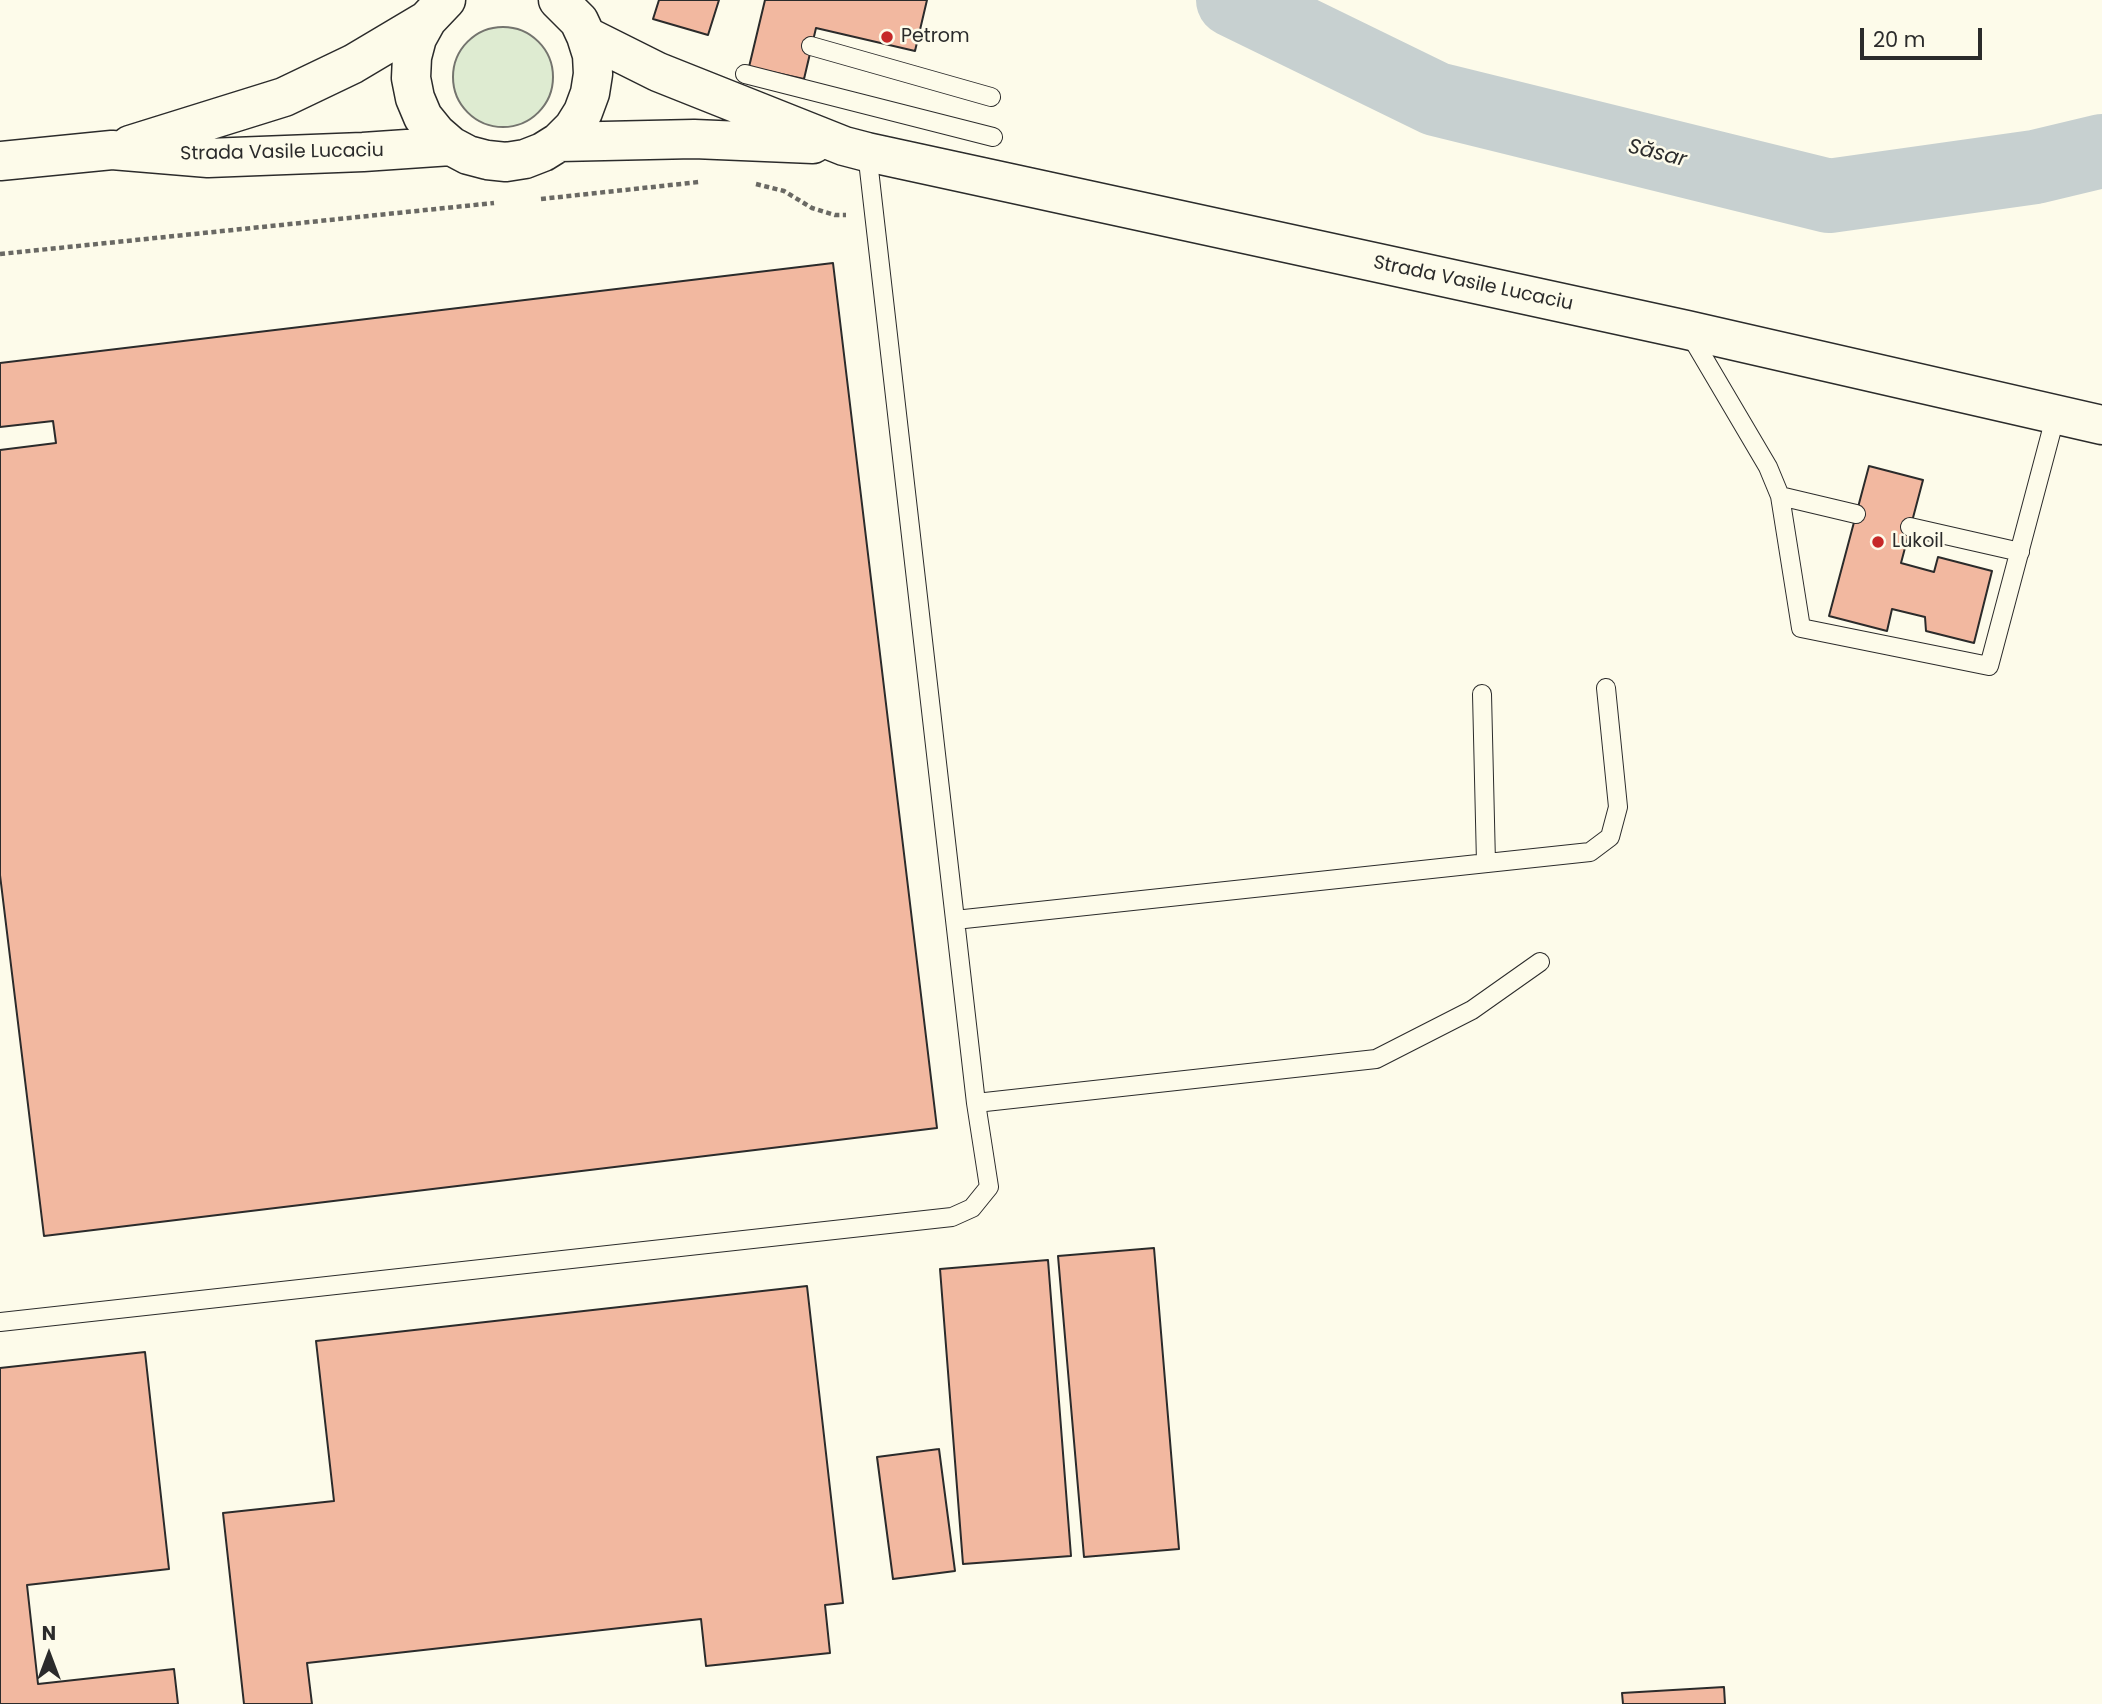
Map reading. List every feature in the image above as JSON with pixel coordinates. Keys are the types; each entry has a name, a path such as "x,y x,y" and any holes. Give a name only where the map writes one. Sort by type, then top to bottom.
{"main road":[{"path":"437,10 417,38 412,57 411,78 423,117 451,146 468,155 506,162 534,156 559,142 573,128 590,93 592,55 586,36 579,21 558,0"},
{"name":"Strada Vasile Lucaciu","path":"112,150 284,97 353,64 437,10"},
{"name":"Strada Vasile Lucaciu","path":"586,36 658,72 855,149"},
{"name":"Strada Vasile Lucaciu","path":"559,142 694,139 855,149 1687,330 2102,425"},
{"name":"Strada Vasile Lucaciu","path":"0,161 112,150 208,158 451,146"}],"lane":[{"path":"811,46 991,97"},
{"path":"704,90 749,71 993,137"},
{"path":"0,1322 952,1217 972,1208 989,1187 976,1103 875,215 855,149"},
{"path":"1687,330 1768,467 1780,496 1801,628 1989,667 2056,414"},
{"path":"1780,496 1856,514"},
{"path":"1910,527 2020,552"},
{"path":"955,920 1590,852 1610,837 1618,807 1606,688"},
{"path":"1482,694 1486,863"},
{"path":"976,1103 1376,1059 1472,1010 1540,962"}],"path":[{"path":"539,199 705,182"},
{"path":"746,182 785,191 812,208 835,215 875,215"},
{"path":"0,254 498,203"}],"green space":[{"path":"503,27 522,31 539,41 549,58 553,77 549,96 539,113 522,123 503,127 484,123 467,113 457,96 453,77 457,58 467,41 484,31"}],"building":[{"path":"659,0 719,0 708,35 653,19"},
{"name":"Petrom","path":"765,0 927,0 915,51 816,28 804,79 749,67"},
{"path":"833,263 937,1128 44,1236 0,875 0,450 56,443 53,421 0,427 0,363"},
{"name":"Lukoil","path":"1869,466 1923,480 1901,563 1934,572 1938,557 1992,571 1974,643 1926,631 1925,617 1892,609 1887,631 1829,616"},
{"path":"1154,1248 1179,1549 1084,1557 1058,1256"},
{"path":"1048,1260 1071,1556 963,1564 940,1269"},
{"path":"807,1286 843,1603 825,1605 830,1653 706,1666 701,1619 307,1663 312,1704 244,1704 223,1513 334,1501 316,1341"},
{"path":"145,1352 169,1569 27,1585 38,1684 174,1669 178,1704 0,1704 0,1368"},
{"path":"939,1449 955,1571 893,1579 877,1457"},
{"path":"1724,1687 1725,1704 1623,1704 1622,1693"}],"waterway":[{"name":"Săsar","path":"1233,0 1436,99 1829,196 2035,167 2102,151"}],"place":[{"name":"Petrom","path":"887,37"},
{"name":"Lukoil","path":"1878,542"}]}
